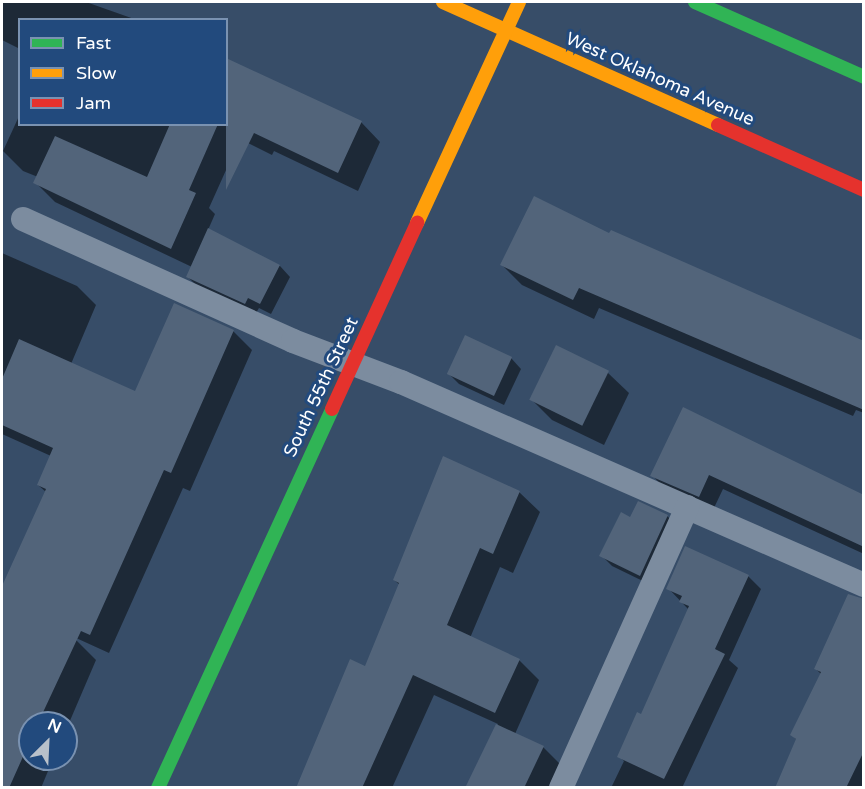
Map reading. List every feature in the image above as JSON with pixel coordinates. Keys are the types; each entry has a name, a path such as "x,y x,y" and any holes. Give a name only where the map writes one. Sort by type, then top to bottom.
{"street":[{"name":"West Oklahoma Avenue","path":"442,2 864,190"},
{"name":"South 55th Street","path":"158,788 519,2"},
{"path":"696,2 864,76"}],"lane":[{"path":"23,219 351,364 401,382 864,585"},
{"path":"561,788 687,507"}],"building":[{"path":"228,59 362,121 338,173 254,133 226,190"},
{"path":"169,126 217,126 189,190 196,193 171,249 33,183 55,136 147,177"},
{"path":"534,196 609,233 611,230 864,341 864,410 579,288 573,300 500,265"},
{"path":"208,228 280,265 260,304 248,298 245,304 186,277"},
{"path":"174,303 234,330 171,473 164,470 90,635 81,631 44,711 18,711 18,768 9,788 2,788 2,586 46,489 37,485 53,448 2,425 2,379 19,339 135,391"},
{"path":"465,335 512,357 494,396 447,374"},
{"path":"556,345 609,371 582,426 529,400"},
{"path":"683,407 864,495 864,547 709,475 699,497 650,476"},
{"path":"443,456 520,491 493,554 480,548 447,625 520,659 495,713 413,675 362,788 296,788 350,659 365,666 399,583 393,580"},
{"path":"638,501 668,515 640,576 599,556 621,512 630,517"},
{"path":"685,546 749,575 715,649 725,654 664,779 617,757 637,712 641,714 689,606 679,602 682,596 666,589"},
{"path":"848,594 864,599 864,751 846,788 775,788 796,739 790,735 821,672 814,669"},
{"path":"496,724 544,746 524,788 465,788"}],"traffic: fast":[{"path":"695,2 864,77"},
{"path":"158,788 332,409"}],"traffic: slow":[{"path":"443,2 718,125"},
{"path":"417,223 519,2"}],"traffic: jam":[{"path":"718,125 864,190"},
{"path":"332,409 417,223"}]}
